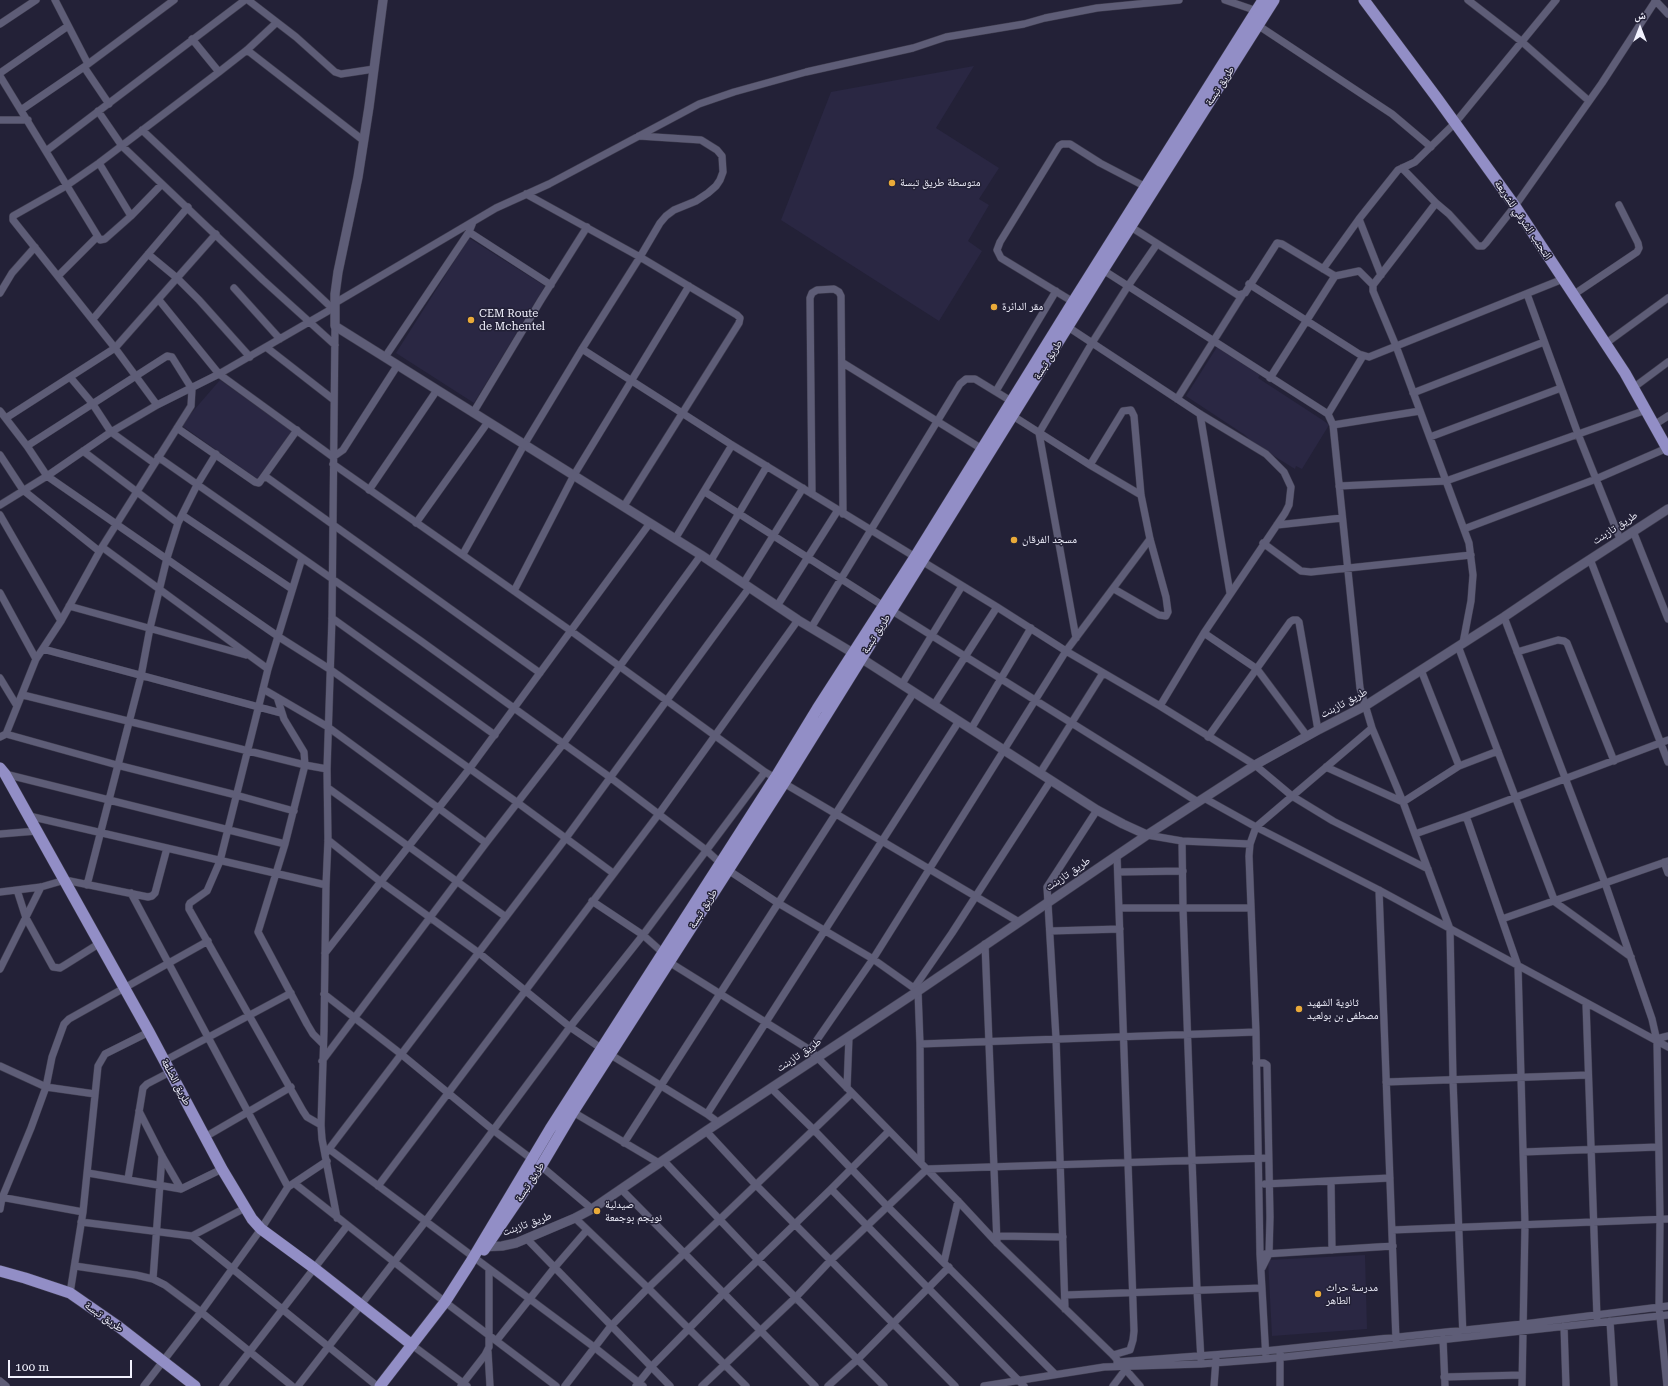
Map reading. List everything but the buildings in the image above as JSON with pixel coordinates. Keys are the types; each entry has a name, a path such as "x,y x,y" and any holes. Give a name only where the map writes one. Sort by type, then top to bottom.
{"main road":[{"name":"طريق تبسة","path":"378,1386 445,1302 483,1247 606,1052 669,962 724,867 887,608 1013,416 1068,327 1077,304 1146,187 1211,92 1243,42 1263,0"},
{"name":"طريق تبسة","path":"1243,42 1259,26 1274,0"},
{"name":"التجنب الشرقي للشريعة","path":"1364,0 1515,206 1606,344 1668,449"},
{"name":"طريق تبسة","path":"919,559 1011,401 1077,304 1103,270 1131,227 1211,92"},
{"name":"طريق الضلعة","path":"3,771 125,988 204,1137 245,1208 261,1229 314,1268 412,1345"},
{"name":"طريق تبسة","path":"536,1162 573,1112 662,952 724,867"},
{"name":"طريق تبسة","path":"0,1271 70,1294 119,1327 195,1386"}],"street":[{"path":"0,24 36,0"},
{"path":"55,0 86,66 109,104"},
{"path":"21,110 86,66 174,0"},
{"path":"46,150 109,104 192,38 245,0"},
{"path":"248,0 296,37 335,72 341,74 374,69"},
{"path":"383,0 364,141 338,272 334,306 335,345 332,618 327,769 328,840 324,953 322,1139 328,1151 378,1186 473,1260 489,1270 594,1347 639,1385 652,1366 724,1293 832,1190 889,1131"},
{"path":"0,505 47,476 111,432 157,405 192,389 310,323 334,306 496,208 549,184 699,104 755,85 913,48 946,37 1016,25 1097,8 1150,1 1179,0"},
{"path":"1225,0 1257,11"},
{"path":"1468,0 1521,41 1589,101"},
{"path":"1323,269 1359,219 1398,170 1415,162 1455,123 1556,0"},
{"path":"1402,168 1436,203 1449,214 1478,246 1483,246 1515,206 1589,101 1655,0 1668,14"},
{"path":"157,405 93,319 13,220 13,216 66,186 99,163 247,50 276,23"},
{"path":"0,73 68,26"},
{"path":"1259,26 1392,114 1431,146"},
{"path":"192,38 219,72"},
{"path":"247,50 364,141"},
{"path":"0,76 100,240 105,239 162,184"},
{"path":"98,111 122,146 335,345"},
{"path":"0,120 28,120"},
{"path":"142,130 334,306"},
{"path":"463,554 524,445 660,224 666,216 674,210 696,201 712,190 720,180 723,172 722,156 717,150 701,140 638,136"},
{"path":"1077,304 999,256 997,250 1000,242 1059,146 1062,144 1070,144 1100,163 1146,187"},
{"path":"99,163 130,216"},
{"path":"526,194 640,257 740,318 739,323 624,506"},
{"path":"1373,286 1436,203"},
{"path":"1574,295 1637,252 1639,248 1619,205"},
{"path":"93,319 188,207"},
{"path":"1359,219 1381,275"},
{"path":"385,357 469,232 473,222"},
{"path":"1131,227 1234,293 1240,295 1243,294"},
{"path":"473,413 541,300 587,228"},
{"path":"469,232 551,286"},
{"path":"6,418 115,348 216,234"},
{"path":"58,276 97,237"},
{"path":"1177,399 1249,284 1277,243 1282,244 1335,276 1359,271 1373,286 1373,290 1396,346 1464,529 1471,555 1473,575 1471,601 1461,645 1515,798 1555,902 1631,957"},
{"path":"1076,638 1039,433 1128,286 1157,244"},
{"path":"0,292 12,273 35,247"},
{"path":"148,254 177,278 220,322 250,357"},
{"path":"1103,270 1328,414 1333,425 1358,675 1365,706 1372,728 1403,802 1450,929 1458,1227 1463,1334"},
{"path":"1270,378 1335,276"},
{"path":"1249,284 1363,356 1369,357 1563,279"},
{"path":"514,591 574,476 689,286"},
{"path":"234,288 280,339"},
{"path":"777,606 840,512 842,363 841,296 839,292 834,289 816,290 812,293 810,298 812,494"},
{"path":"996,391 1056,291"},
{"path":"1526,294 1578,434 1620,539"},
{"path":"1606,344 1668,298"},
{"path":"159,300 219,374 297,430 369,490 463,554 668,700 765,772 1019,922"},
{"path":"335,326 624,506 701,555 798,620 902,684 1097,810 1123,824 1147,834 1182,841 1250,844"},
{"path":"1068,327 1200,414 1266,454 1284,472 1291,487 1289,505 1204,633 1160,706"},
{"path":"1413,393 1544,342"},
{"path":"266,347 334,400"},
{"path":"582,349 682,414 840,512 1255,765 1292,796 1333,821 1428,869"},
{"path":"27,446 162,357 169,356 172,358 192,389 191,406 100,549 61,621 36,659 23,695 3,736 294,811"},
{"path":"1328,414 1363,356"},
{"path":"1633,388 1668,362"},
{"path":"842,363 982,449"},
{"path":"333,460 343,450 397,366"},
{"path":"70,377 92,404 111,432 196,485 421,640 611,778 706,850 724,867 778,903 873,959 916,990"},
{"path":"811,628 960,384 966,379 975,379 1011,401"},
{"path":"1430,437 1561,388"},
{"path":"369,490 436,390"},
{"path":"1090,465 1123,411 1131,410 1134,416 1142,495 1150,539 1166,597 1168,612 1166,616 1159,615 1114,589"},
{"path":"1339,486 1446,481 1646,410"},
{"path":"0,411 27,446 47,476 279,637 331,670 470,768 613,873"},
{"path":"1333,425 1420,412"},
{"path":"1200,414 1230,593"},
{"path":"1013,416 1090,465 1142,495"},
{"path":"1654,425 1668,416"},
{"path":"416,523 488,422"},
{"path":"178,428 255,482 259,483 297,430"},
{"path":"675,539 705,492 732,445"},
{"path":"1464,529 1596,479 1668,449"},
{"path":"83,451 178,523"},
{"path":"87,885 141,676 150,628 167,558 182,514 196,485 216,454"},
{"path":"0,455 23,490 100,549 159,588 268,669"},
{"path":"710,562 767,466"},
{"path":"265,476 540,673"},
{"path":"337,1218 327,1161 328,1151 566,838 668,700 746,586 772,536 803,488"},
{"path":"705,492 772,536 1072,724 1201,800 1379,890 1668,1047"},
{"name":"طريق تازبنت","path":"483,1247 502,1246 527,1239 592,1209 1019,922 1147,834 1255,765 1365,706 1668,509"},
{"path":"182,514 292,589"},
{"path":"0,515 61,621"},
{"path":"1277,525 1342,518"},
{"path":"324,953 440,808 650,523"},
{"path":"1633,531 1668,619"},
{"path":"810,1050 873,959 1066,651 1150,539"},
{"path":"1263,543 1301,571 1311,572 1471,555"},
{"path":"322,1061 486,843 563,744 701,555"},
{"path":"302,558 268,669 220,860 207,891 190,903 189,909 307,1118 321,1125"},
{"path":"1590,559 1665,742 1668,762"},
{"path":"902,684 962,586"},
{"path":"0,593 36,659"},
{"path":"69,606 252,656"},
{"path":"934,705 997,607"},
{"path":"1504,617 1605,883 1652,1018 1657,1040 1660,1219 1659,1316 1666,1361 1667,1386"},
{"path":"332,618 495,735"},
{"path":"378,1186 658,815 798,620"},
{"path":"1208,737 1290,622 1297,620 1299,622 1318,730"},
{"path":"971,729 1031,628"},
{"path":"1204,633 1257,669 1307,736"},
{"path":"1518,652 1558,640 1567,643 1614,761"},
{"path":"43,650 281,713"},
{"path":"1421,670 1459,766"},
{"path":"1040,773 1103,673"},
{"path":"0,678 17,706"},
{"path":"263,689 328,727 486,843"},
{"path":"624,1143 914,692"},
{"path":"23,695 327,769"},
{"path":"277,697 281,713 304,752 306,765 285,844 258,932 313,1034 323,1044"},
{"path":"707,1114 960,721"},
{"path":"1266,1359 1260,1254 1256,1032 1250,844 1256,827 1372,728"},
{"path":"1415,834 1566,780 1665,742"},
{"path":"1403,802 1459,766 1498,751"},
{"path":"1326,768 1403,802"},
{"path":"3,771 285,844"},
{"path":"298,1386 395,1262 570,1027 643,935 765,772"},
{"path":"921,1163 920,1044 916,990 1051,780"},
{"path":"328,788 506,917"},
{"path":"1065,1309 1056,1038 1047,887 1050,880 1097,810"},
{"path":"29,816 326,885"},
{"path":"1466,816 1518,966 1525,1225 1522,1386"},
{"path":"0,834 37,831"},
{"path":"328,840 381,882 479,953 570,1027 606,1052 707,1114 719,1123"},
{"path":"1182,841 1192,1160 1201,1364"},
{"path":"0,892 41,887 65,880 148,897 152,896 155,892 167,848"},
{"path":"1113,1354 1127,1352 1132,1346 1134,1331 1117,855"},
{"path":"1502,920 1666,861 1668,873"},
{"path":"1118,872 1183,871"},
{"path":"0,969 41,887"},
{"path":"17,890 26,918 53,967 60,968 100,943"},
{"path":"1379,890 1396,1341"},
{"path":"131,893 167,963 248,1112 291,1185 337,1218 556,1386"},
{"path":"592,901 643,935 662,952 669,962 810,1050 1065,1309 1113,1354 1140,1386"},
{"path":"1119,908 1251,908"},
{"path":"1050,931 1120,928"},
{"path":"0,1209 1,1197 31,1128 46,1087 52,1057 64,1024 69,1019 208,941"},
{"path":"985,944 997,1240"},
{"path":"164,1061 291,993"},
{"path":"324,994 401,1054 493,1130 536,1162 592,1209"},
{"path":"1586,1003 1592,1222 1597,1319"},
{"path":"70,1294 82,1222 98,1066 106,1054 149,1032"},
{"path":"920,1044 1256,1032"},
{"path":"565,1386 611,1326 684,1253 814,1130 850,1091 849,1036"},
{"path":"1657,1040 1668,1036"},
{"path":"1256,1063 1264,1063 1266,1065 1269,1254 1262,1269"},
{"path":"0,1066 46,1087 96,1094"},
{"path":"128,1179 144,1085 170,1072"},
{"path":"1386,1082 1588,1075"},
{"path":"204,1137 290,1087"},
{"path":"771,1088 1055,1374"},
{"path":"139,1111 162,1156 181,1188"},
{"path":"573,1112 624,1143 661,1162 721,1219 758,1260 796,1296 884,1386"},
{"path":"706,1131 830,1261 955,1386"},
{"path":"1523,1152 1658,1147"},
{"path":"153,1279 162,1156"},
{"path":"702,1386 927,1169 1268,1158"},
{"path":"144,1386 201,1312 291,1185 327,1161"},
{"path":"88,1173 181,1188 222,1169"},
{"path":"1259,1184 1390,1178"},
{"path":"1331,1181 1332,1250"},
{"path":"622,1190 816,1386"},
{"path":"832,1190 1021,1383"},
{"path":"1,1197 83,1212"},
{"path":"828,1386 858,1359 928,1288 946,1265 958,1201"},
{"path":"192,1236 245,1208"},
{"path":"575,1218 648,1288 746,1386"},
{"path":"1392,1230 1668,1219"},
{"path":"82,1222 192,1236 231,1269 378,1386"},
{"path":"223,1386 347,1226"},
{"path":"412,1345 464,1385 488,1352 494,1338 587,1230"},
{"path":"997,1240 1063,1237"},
{"path":"527,1239 670,1386"},
{"path":"1260,1254 1393,1246"},
{"path":"75,1266 136,1275 153,1279 165,1285 201,1312 292,1386"},
{"path":"489,1270 494,1338"},
{"path":"1065,1295 1262,1288"},
{"path":"1524,1327 1564,1326 1668,1306"},
{"path":"1122,1366 1149,1367 1266,1359 1396,1341 1597,1319 1610,1321 1668,1315"},
{"path":"1610,1321 1614,1386"},
{"path":"1564,1326 1566,1386"},
{"path":"984,1386 1021,1383 1055,1374 1104,1367 1201,1356 1280,1349 1443,1339 1463,1334"},
{"path":"1443,1339 1445,1386"},
{"path":"1280,1349 1280,1386"},
{"path":"488,1352 490,1386"},
{"path":"1214,1386 1216,1355"},
{"path":"1113,1386 1122,1366"},
{"path":"1444,1377 1522,1375"},
{"path":"0,1381 6,1386"}],"shaded area":[{"name":"متوسطة طريق تبسة","path":"974,66 936,128 999,168 979,199 989,205 968,241 982,251 939,321 781,220 831,92"},
{"name":"CEM Route de Mchentel","path":"469,238 545,286 474,403 396,353"},
{"path":"1217,347 1260,375 1258,378 1329,425 1302,469 1296,466 1295,469 1253,443 1245,435 1186,396"},
{"path":"220,380 293,432 257,479 181,425"},
{"name":"مدرسة حراث الطاهر","path":"1365,1255 1367,1329 1272,1336 1268,1260"}],"place":[{"name":"متوسطة طريق تبسة","path":"892,183"},
{"name":"مقر الدائرة","path":"994,307"},
{"name":"CEM Route de Mchentel","path":"471,320"},
{"name":"مسجد الفرقان","path":"1014,540"},
{"name":"ثانوية الشهيد مصطفى بن بولعيد","path":"1299,1009"},
{"name":"صيدلية نويجم بوجمعة","path":"597,1211"},
{"name":"مدرسة حراث الطاهر","path":"1318,1294"}]}
